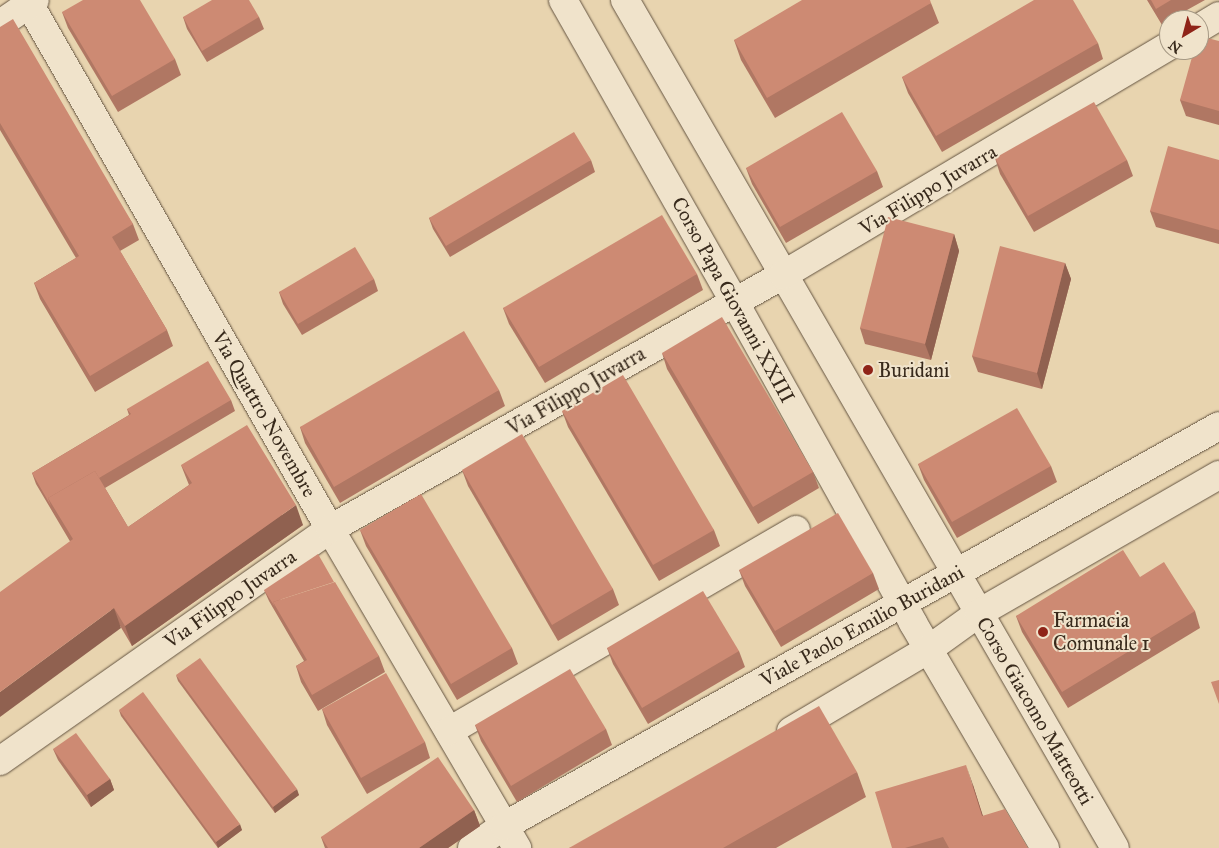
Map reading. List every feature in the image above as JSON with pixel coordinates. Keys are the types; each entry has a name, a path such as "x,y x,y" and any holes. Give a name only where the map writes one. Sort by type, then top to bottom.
{"street":[{"name":"Corso Papa Giovanni XXIII","path":"563,0 902,602"},
{"path":"625,0 956,574"},
{"path":"0,24 31,1"},
{"name":"Via Quattro Novembre","path":"31,1 330,529 511,837"},
{"name":"Via Filippo Juvarra","path":"0,761 330,529 734,301 784,275 1159,52"},
{"name":"Viale Paolo Emilio Buridani","path":"472,848 511,837 902,602 956,574 1219,426"},
{"path":"770,743 928,649 979,613 1219,475"},
{"path":"448,731 796,530"},
{"name":"Corso Giacomo Matteotti","path":"956,574 1115,848"},
{"path":"902,602 1045,848"}],"building":[{"path":"83,0 140,0 175,59 112,96 62,12"},
{"path":"212,0 249,0 259,17 202,51 183,17"},
{"path":"802,0 930,0 931,3 767,98 734,40"},
{"path":"1034,0 1073,0 1098,43 936,136 902,77"},
{"path":"1151,0 1171,0 1156,9"},
{"path":"13,19 133,224 112,237 167,330 90,376 34,283 79,256 0,123 0,27"},
{"path":"1209,38 1219,41 1219,111 1180,100 1191,60 1209,60"},
{"path":"1094,102 1127,160 1028,216 995,158"},
{"path":"842,112 877,171 780,227 746,168"},
{"path":"574,132 591,160 446,246 429,218"},
{"path":"1168,146 1219,160 1219,230 1150,211"},
{"path":"662,215 697,274 539,367 503,308"},
{"path":"888,217 954,234 925,344 860,328"},
{"path":"1000,246 1065,263 1037,373 972,356"},
{"path":"355,247 374,279 298,324 279,292"},
{"path":"722,317 813,472 753,507 662,353"},
{"path":"464,331 499,390 334,487 300,427"},
{"path":"208,361 231,400 99,478 95,471 48,498 51,506 32,473 131,414 127,409"},
{"path":"623,375 714,530 653,565 562,411"},
{"path":"1017,408 1051,466 952,522 918,464"},
{"path":"247,425 296,505 125,626 114,608 0,692 0,592 73,539 48,498 95,471 128,527 192,483 181,465"},
{"path":"522,434 613,589 552,625 462,470"},
{"path":"421,494 512,648 451,684 360,530"},
{"path":"838,513 873,573 775,631 739,570"},
{"path":"1123,550 1140,577 1164,562 1195,611 1062,692 1016,616"},
{"path":"318,554 334,582 273,602 275,607 264,590"},
{"path":"335,582 379,656 312,695 296,666 307,660 273,602"},
{"path":"703,591 739,651 642,708 607,648"},
{"path":"200,658 297,789 273,807 176,675"},
{"path":"570,669 606,729 511,786 475,725"},
{"path":"386,673 425,742 361,778 322,709"},
{"path":"1219,680 1219,704 1211,682"},
{"path":"143,692 240,824 216,842 119,710"},
{"path":"819,706 857,772 723,848 569,848"},
{"path":"76,733 110,779 87,795 53,749"},
{"path":"438,757 474,810 419,848 328,848 321,837"},
{"path":"966,765 982,816 1005,809 1028,848 949,848 943,837 905,848 892,848 875,792"}],"place":[{"name":"Buridani","path":"868,370"},
{"name":"Farmacia Comunale 1","path":"1043,632"}]}
